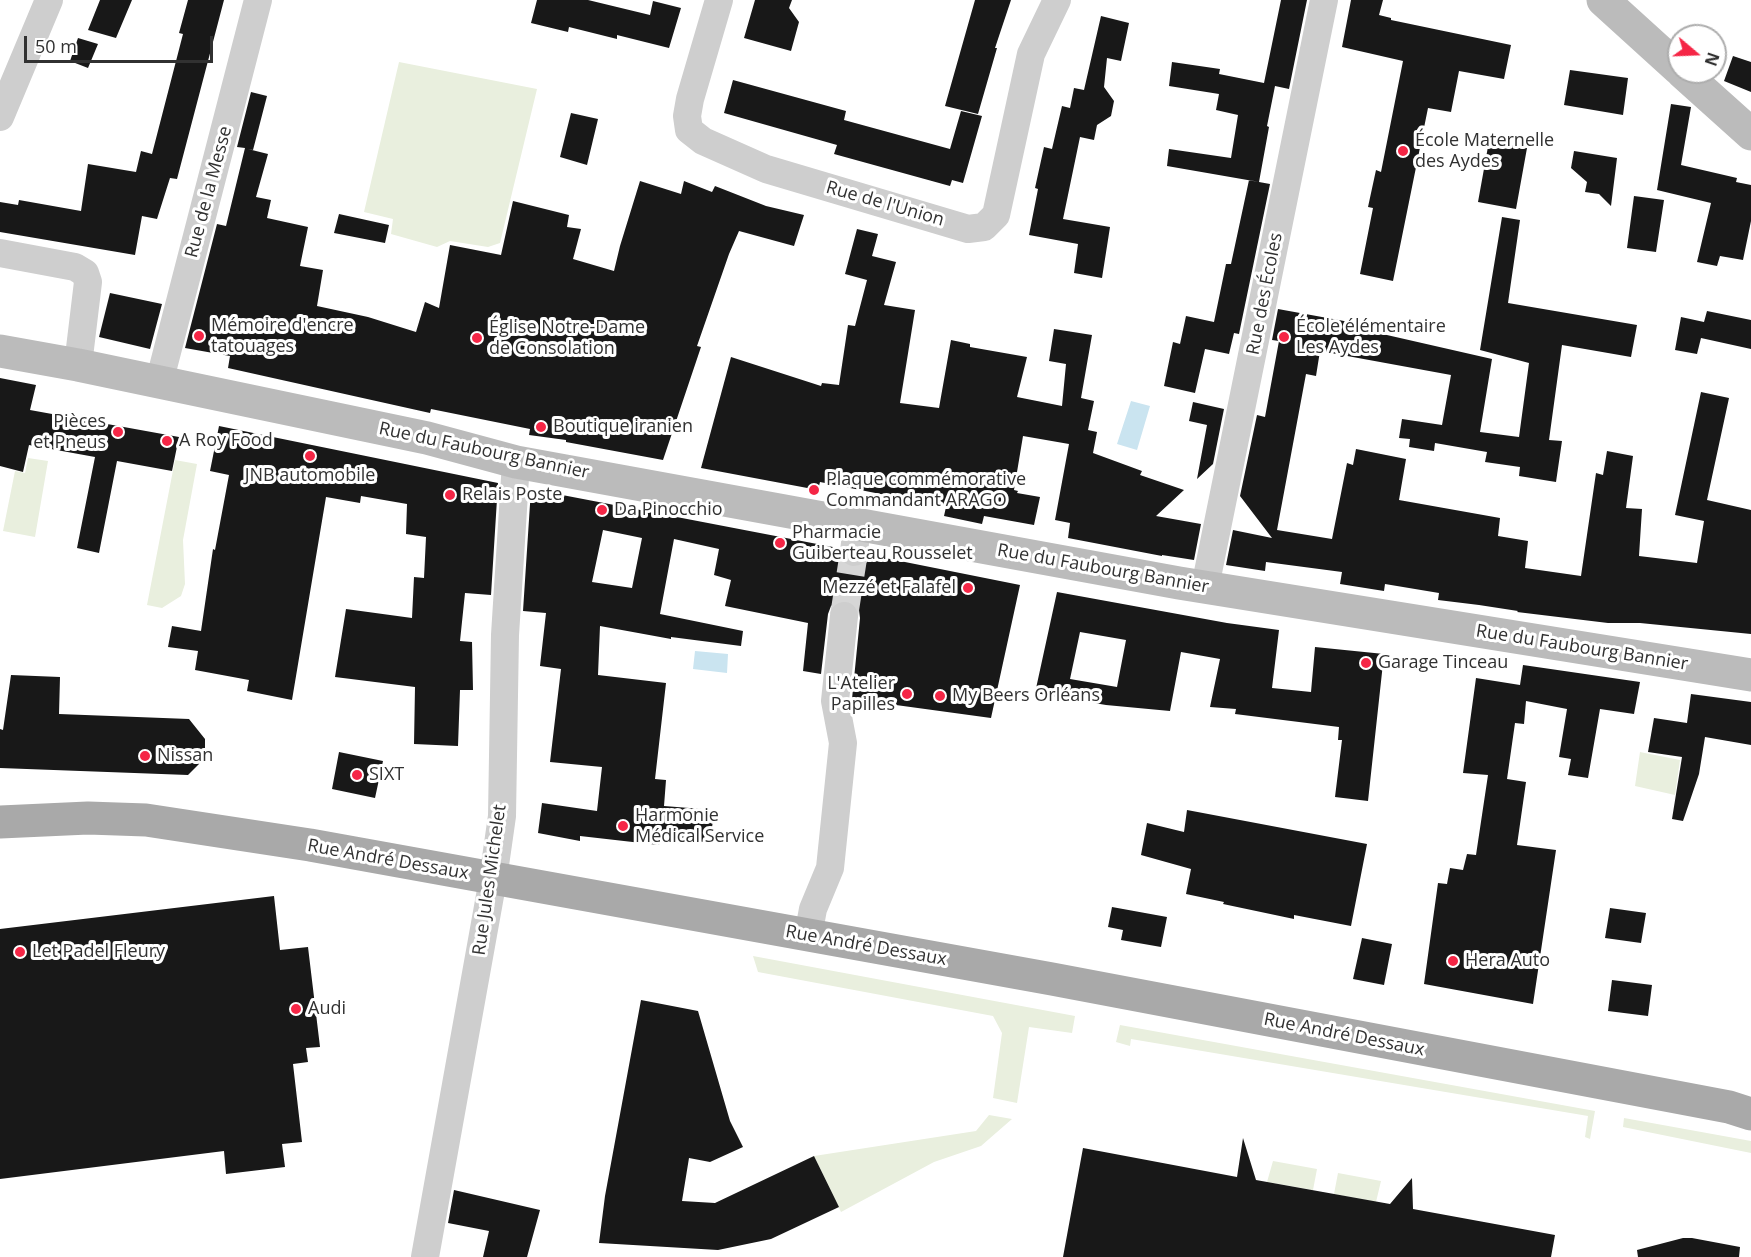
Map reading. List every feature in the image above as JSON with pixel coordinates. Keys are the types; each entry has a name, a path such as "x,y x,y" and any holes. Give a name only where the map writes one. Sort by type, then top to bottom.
{"main road":[{"path":"1604,0 1667,58"},
{"path":"1695,84 1751,134"},
{"name":"Rue du Faubourg Bannier","path":"0,351 78,365 427,438 516,462 678,490 855,538 1205,587 1751,675"},
{"name":"Rue André Dessaux","path":"0,822 88,818 146,820 310,845 1052,979 1744,1109"}],"street":[{"path":"0,117 49,0"},
{"name":"Rue de la Messe","path":"159,383 258,0"},
{"name":"Rue de l'Union","path":"719,0 690,99 687,116 689,130 703,141 766,169 968,229 984,227 996,214 1031,54 1057,0"},
{"name":"Rue des Écoles","path":"1205,587 1324,0"},
{"path":"0,253 75,267 85,273 88,282 78,365"},
{"name":"Rue Jules Michelet","path":"425,1257 493,879 502,816 505,635 516,462"},
{"path":"808,936 813,909 830,868 843,742 835,701 844,616"}],"green space":[{"path":"399,62 537,89 500,243 488,247 450,241 437,247 391,234 393,219 364,212"},
{"path":"28,458 48,461 35,537 3,531 15,471 25,473"},
{"path":"175,460 197,464 183,540 185,584 181,596 162,608 147,605"},
{"path":"1640,752 1680,760 1675,795 1635,786"},
{"path":"753,956 1075,1016 1072,1033 1029,1027 1017,1103 993,1098 1002,1033 993,1016 758,972"},
{"path":"1120,1025 1595,1111 1590,1139 1585,1137 1588,1116 1131,1039 1130,1046 1116,1042"},
{"path":"989,1115 1012,1119 981,1146 934,1162 841,1212 814,1156 976,1131"},
{"path":"1624,1118 1751,1141 1751,1153 1623,1127"},
{"path":"1273,1161 1317,1169 1313,1190 1267,1182"},
{"path":"1338,1173 1381,1181 1376,1202 1334,1194"}],"water":[{"path":"1131,401 1150,406 1137,450 1117,444"},
{"path":"695,651 728,654 727,673 693,669"}],"building":[{"path":"100,0 132,0 116,38 88,30"},
{"path":"188,0 224,0 177,179 170,178 157,219 142,216 135,255 0,232 0,202 18,205 19,200 81,211 88,164 136,172 141,151 152,154 183,34 179,33"},
{"path":"537,0 588,0 650,15 653,1 681,8 669,48 617,35 617,39 569,27 568,32 531,23"},
{"path":"755,0 792,0 789,8 799,22 791,51 744,38"},
{"path":"975,0 1011,0 995,48 997,48 978,114 945,106"},
{"path":"1281,0 1307,0 1289,89 1275,86 1259,182 1270,184 1239,334 1234,333 1229,354 1205,349 1195,393 1164,386 1173,342 1180,344 1186,316 1214,322 1226,264 1231,264 1249,180 1167,166 1169,149 1231,158 1238,115 1216,110 1219,94 1169,86 1172,62 1220,69 1219,74 1264,83"},
{"path":"1351,0 1383,0 1379,15 1391,18 1391,20 1511,45 1504,79 1459,71 1451,112 1428,108 1393,281 1360,274 1373,208 1368,207 1376,170 1381,172 1403,61 1342,47"},
{"path":"1101,16 1129,23 1121,61 1107,58 1104,87 1114,101 1111,116 1097,125 1094,140 1080,137 1063,219 1110,227 1102,278 1074,273 1078,244 1029,235 1038,189 1035,188 1044,147 1052,149 1062,106 1070,108 1074,88 1084,90"},
{"path":"78,38 98,44 88,68 70,61"},
{"path":"1733,56 1751,62 1751,92 1727,82 1727,73"},
{"path":"1570,70 1628,78 1623,115 1564,105"},
{"path":"733,80 846,111 844,120 950,149 961,111 982,116 963,183 952,180 950,186 834,154 837,145 724,113"},
{"path":"251,92 267,96 253,150 248,149 268,154 256,197 271,200 267,218 308,227 300,266 323,270 317,306 368,317 416,332 425,302 439,308 450,245 501,255 513,201 569,215 567,227 581,229 573,259 614,271 640,181 681,194 684,181 712,192 715,186 766,206 804,215 794,246 739,231 697,346 701,347 663,460 566,442 566,440 529,435 530,429 431,409 430,413 228,368 230,356 185,348 217,224 226,226 245,148 237,147"},
{"path":"1671,104 1691,107 1681,165 1737,178 1736,182 1751,185 1751,221 1743,260 1720,256 1717,266 1697,262 1711,203 1657,190"},
{"path":"571,113 598,119 587,165 560,157"},
{"path":"1489,141 1527,148 1516,209 1478,202"},
{"path":"1574,151 1617,158 1611,206 1599,194 1585,192 1587,182 1571,168"},
{"path":"1634,196 1664,200 1656,252 1627,248"},
{"path":"339,214 389,225 385,243 334,233"},
{"path":"1502,217 1520,220 1508,303 1637,325 1631,357 1562,345 1549,440 1562,441 1556,482 1519,476 1520,467 1485,462 1487,452 1435,443 1434,451 1409,447 1410,439 1399,438 1402,419 1442,425 1451,375 1320,351 1316,376 1306,374 1277,530 1332,539 1347,463 1353,465 1356,449 1406,459 1399,500 1500,518 1498,536 1528,541 1525,568 1581,576 1596,473 1603,475 1607,451 1633,456 1626,508 1642,509 1639,556 1697,563 1704,521 1675,515 1701,392 1729,398 1707,500 1751,510 1751,634 1640,623 1608,623 1517,612 1438,600 1439,593 1385,584 1384,591 1340,584 1342,572 1266,562 1265,571 1226,565 1233,530 1272,538 1240,496 1257,415 1265,417 1279,341 1272,340 1278,309 1366,325 1365,330 1492,359 1480,432 1519,437 1529,363 1480,350"},
{"path":"857,229 878,234 872,256 896,262 884,305 915,310 900,403 939,408 951,340 970,344 970,347 1027,357 1017,397 1062,406 1066,364 1049,361 1054,329 1092,335 1081,398 1094,401 1088,430 1097,432 1093,453 1142,471 1140,475 1184,490 1156,516 1201,524 1194,560 1068,538 1070,523 1055,520 1069,444 1023,436 1014,490 1018,491 1017,493 1040,497 1034,525 984,516 982,524 944,516 946,507 820,482 818,490 701,468 731,357 821,386 822,383 839,385 848,325 855,326 867,280 845,274"},
{"path":"110,293 162,304 150,349 99,337"},
{"path":"1707,311 1751,320 1751,349 1701,338 1697,354 1675,350 1681,317 1704,322"},
{"path":"0,378 36,385 30,410 179,437 172,471 117,461 99,553 77,548 95,457 29,445 23,472 0,466"},
{"path":"1193,402 1224,409 1213,464 1197,479 1207,425 1189,421"},
{"path":"219,426 498,483 491,595 465,593 460,641 472,642 473,690 460,690 458,746 414,744 415,687 335,677 346,609 412,618 414,577 424,578 426,537 406,534 407,504 361,496 360,503 326,497 292,700 247,691 249,680 195,670 198,651 168,647 172,626 201,631 213,549 215,550 229,475 210,471"},
{"path":"531,489 838,548 839,559 844,565 852,568 861,567 870,555 1020,585 991,718 852,699 860,618 859,610 854,603 845,600 838,601 831,606 828,614 821,674 803,671 808,623 725,606 731,580 714,575 719,549 674,539 660,614 743,631 741,646 671,637 671,639 600,626 598,675 666,683 655,779 666,780 664,806 702,809 702,811 714,813 710,842 683,841 683,844 660,841 659,845 580,836 580,841 538,833 542,803 597,811 602,767 550,762 561,669 540,666 546,613 523,611","holes":["603,530 642,538 632,588 592,582"]},
{"path":"1057,592 1227,623 1279,630 1272,688 1311,692 1315,647 1384,654 1368,801 1335,797 1342,740 1338,740 1339,727 1235,714 1236,709 1210,707 1220,659 1181,652 1170,711 1106,705 1035,693","holes":["1080,632 1126,640 1117,687 1070,679"]},
{"path":"1523,665 1640,682 1634,714 1600,709 1588,778 1568,775 1571,759 1559,757 1567,709 1526,701 1524,724 1515,723 1507,779 1526,782 1517,845 1556,850 1533,1004 1424,984 1438,883 1447,884 1450,868 1463,870 1467,854 1476,855 1488,775 1463,773 1476,678 1520,685"},
{"path":"11,675 60,677 59,714 189,719 205,739 205,758 188,775 0,768 0,729 3,730"},
{"path":"1691,694 1751,702 1751,745 1705,737 1699,774 1683,821 1672,819 1682,757 1648,752 1654,718 1687,723"},
{"name":"SIXT","path":"339,752 383,761 375,798 332,789"},
{"path":"1187,810 1367,844 1351,926 1294,915 1294,919 1186,894 1191,869 1141,855 1147,823 1184,832"},
{"path":"274,896 280,950 308,947 320,1047 306,1048 308,1062 293,1064 302,1142 282,1144 285,1167 226,1174 224,1151 0,1179 0,929"},
{"path":"1112,907 1167,917 1161,947 1121,940 1123,930 1108,927"},
{"path":"1610,908 1646,913 1641,943 1605,938"},
{"path":"1362,938 1392,944 1384,985 1353,979"},
{"path":"1612,980 1652,985 1648,1016 1608,1011"},
{"path":"641,1000 698,1011 730,1121 743,1147 710,1162 689,1158 682,1201 715,1203 814,1156 839,1207 771,1239 718,1250 599,1243 605,1196"},
{"path":"1243,1138 1256,1180 1390,1204 1412,1178 1413,1209 1555,1235 1551,1257 1063,1257 1083,1148 1237,1177"},
{"path":"454,1190 540,1210 527,1257 483,1257 489,1231 448,1223"},
{"path":"1683,1238 1740,1247 1739,1257 1638,1257 1637,1250"}],"tunnel":[{"path":"844,616 854,552"}],"place":[{"name":"École Maternelle des Aydes","path":"1403,151"},
{"name":"Mémoire d'encre tatouages","path":"199,336"},
{"name":"École élémentaire Les Aydes","path":"1284,337"},
{"name":"Église Notre-Dame de Consolation","path":"477,338"},
{"name":"Boutique iranien","path":"541,427"},
{"name":"Pièces et Pneus","path":"118,432"},
{"name":"A Roy Food","path":"167,441"},
{"name":"JNB automobile","path":"310,456"},
{"name":"Plaque commémorative Commandant ARAGO","path":"814,490"},
{"name":"Relais Poste","path":"450,495"},
{"name":"Da Pinocchio","path":"602,510"},
{"name":"Pharmacie Guiberteau Rousselet","path":"780,543"},
{"name":"Mezzé et Falafel","path":"968,588"},
{"name":"Garage Tinceau","path":"1366,663"},
{"name":"L'Atelier Papilles","path":"907,694"},
{"name":"My Beers Orléans","path":"940,696"},
{"name":"Nissan","path":"145,756"},
{"name":"SIXT","path":"357,775"},
{"name":"Harmonie Médical Service","path":"623,826"},
{"name":"Let Padel Fleury","path":"20,952"},
{"name":"Hera Auto","path":"1453,961"},
{"name":"Audi","path":"296,1009"}]}
